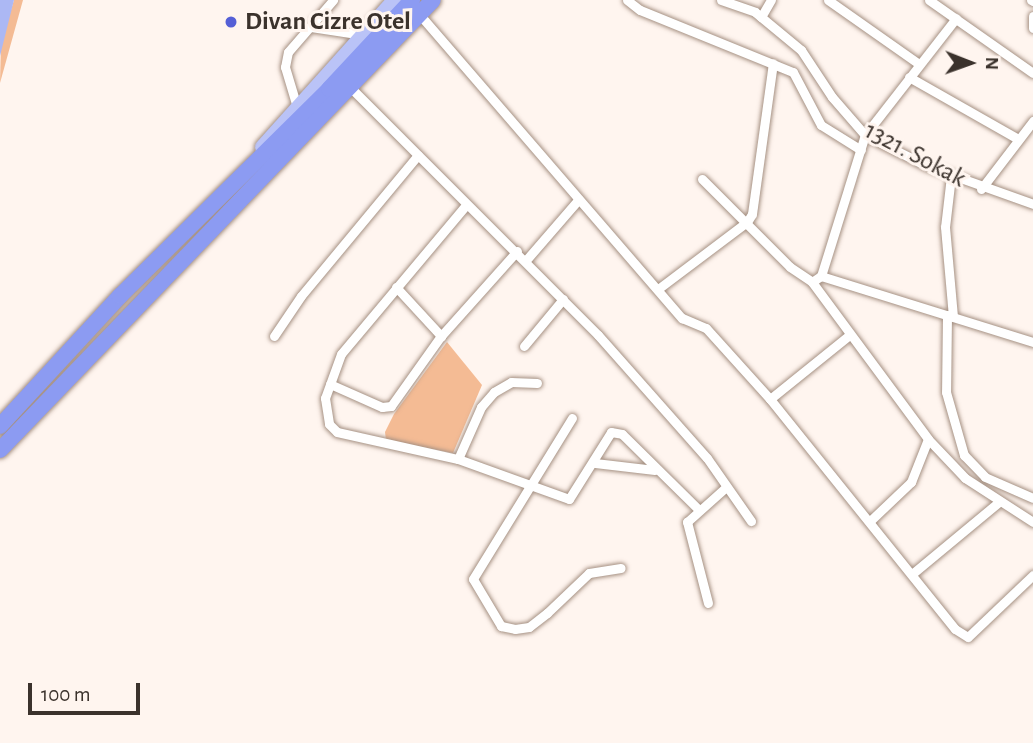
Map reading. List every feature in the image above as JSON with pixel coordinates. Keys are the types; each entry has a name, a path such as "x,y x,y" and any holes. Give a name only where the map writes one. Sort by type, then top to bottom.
{"highway":[{"path":"0,426 221,196 416,7 433,0"},
{"path":"0,450 349,86 416,7"}],"main road":[{"path":"221,196 296,107 394,0"}],"street":[{"path":"296,107 287,59 304,31 311,27 332,0"},
{"path":"627,0 645,12 773,63 798,77 821,125 861,150"},
{"name":"1321. Sokak","path":"721,0 761,17 801,50 832,97 865,135 981,189 1033,204"},
{"path":"761,17 771,0"},
{"path":"828,0 919,64"},
{"path":"929,0 1033,73"},
{"path":"416,7 682,318 706,328 770,399 955,629 968,637 1033,575"},
{"path":"1033,16 1033,28"},
{"path":"812,282 821,276 865,135 956,18"},
{"path":"311,27 363,35"},
{"path":"658,289 747,222 773,63"},
{"path":"909,77 1018,139"},
{"path":"349,86 466,205 527,259 707,458 725,488 751,521"},
{"path":"981,189 1033,121"},
{"path":"274,336 301,296 418,155"},
{"path":"951,176 945,227 950,316 946,392 964,455 985,477 1033,498"},
{"path":"702,180 790,267 812,282 848,335 928,439 965,478 1033,522"},
{"path":"527,259 579,199"},
{"path":"466,205 341,354 330,384 324,415 337,432 458,459 569,499 595,463 611,432 622,434 655,470 698,509"},
{"path":"330,384 382,407 391,406 442,336 517,251"},
{"path":"821,276 1033,342"},
{"path":"396,287 442,336"},
{"path":"524,346 563,299"},
{"path":"770,399 848,335"},
{"path":"458,459 481,407 494,392 511,382 537,383"},
{"path":"572,418 533,484 473,573 501,626 529,627 589,573 621,568"},
{"path":"870,521 911,482 928,439"},
{"path":"595,463 655,470"},
{"path":"708,603 687,531 687,522 698,509 725,488"},
{"path":"912,574 1000,501"}],"shaded area":[{"path":"14,0 23,0 0,83 1,43"},
{"path":"447,342 482,385 453,453 386,440 385,432 394,414"}],"water":[{"path":"0,0 14,0 0,56"}],"place":[{"name":"Divan Cizre Otel","path":"231,22"}]}
